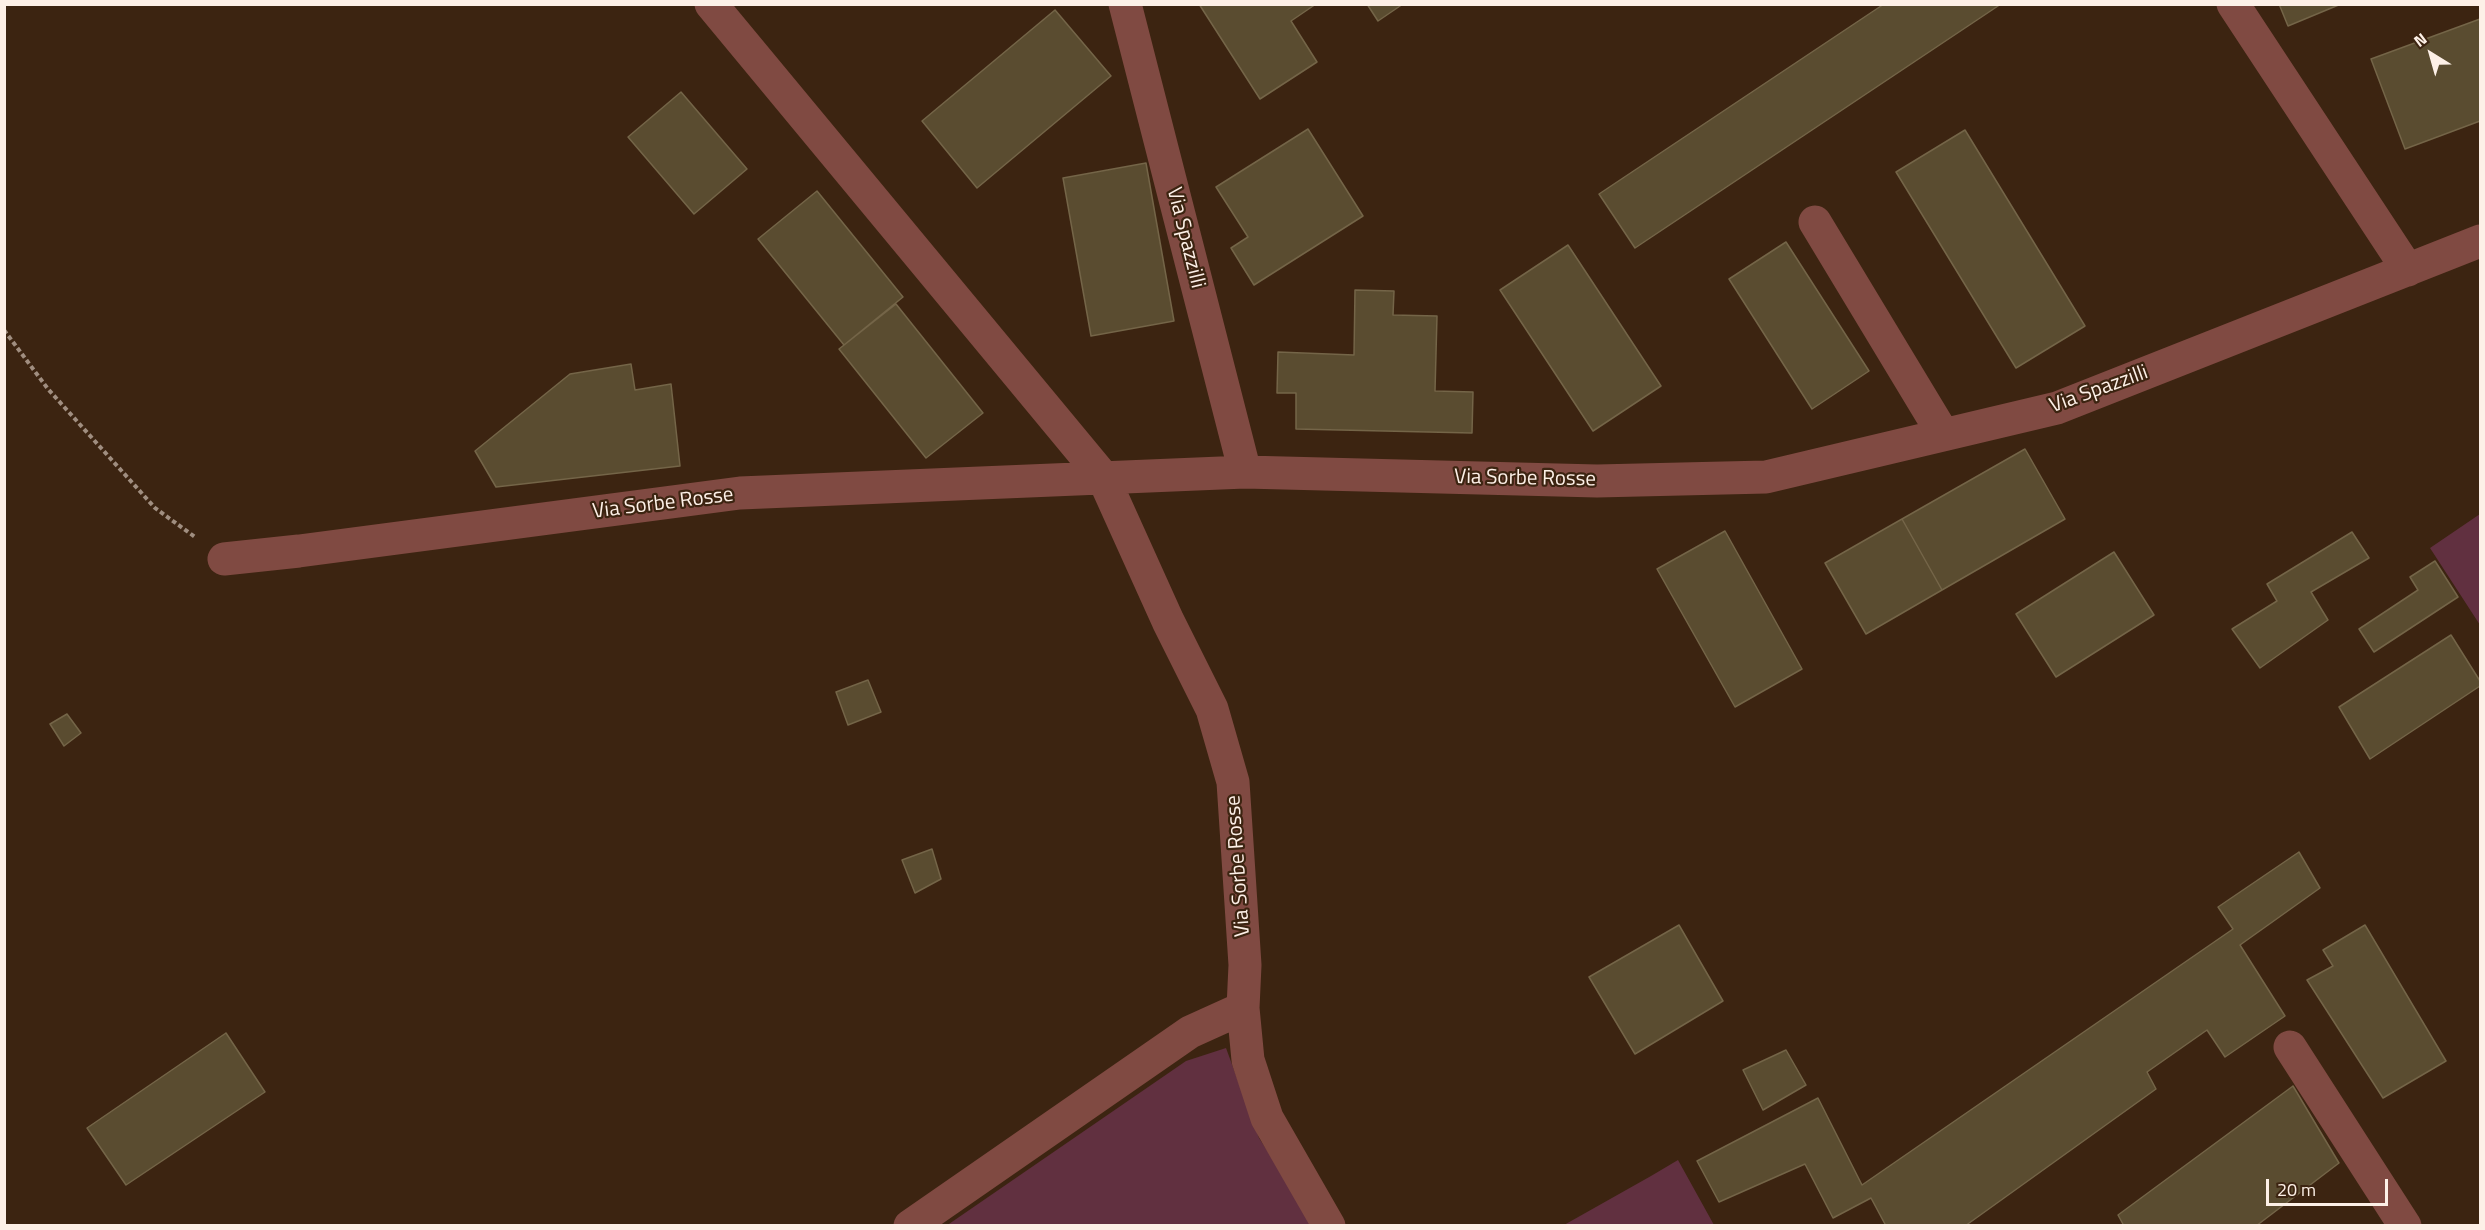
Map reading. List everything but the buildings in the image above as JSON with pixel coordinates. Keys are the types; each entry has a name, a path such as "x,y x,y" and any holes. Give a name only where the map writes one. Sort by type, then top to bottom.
{"street":[{"name":"Via Sorbe Rosse","path":"711,4 1103,477 1168,621 1212,710 1233,782 1245,965 1243,1008 1248,1060 1267,1118 1329,1226"},
{"name":"Via Spazzilli","path":"1125,4 1245,472"},
{"path":"2234,4 2408,270"},
{"path":"1815,222 1942,434"},
{"name":"Via Spazzilli","path":"1942,434 2057,408 2481,241"},
{"name":"Via Sorbe Rosse","path":"225,559 740,493 1245,472 1597,481 1766,477 1942,434"},
{"path":"910,1226 1190,1032 1243,1008"},
{"path":"2290,1047 2405,1226"}],"path":[{"path":"4,330 48,389 155,508 225,559"}],"shaded area":[{"path":"2480,514 2480,625 2430,548"},
{"path":"1226,1048 1259,1138 1316,1225 946,1226 1186,1061"},
{"path":"1678,1160 1714,1225 1564,1225 1651,1176"}]}
